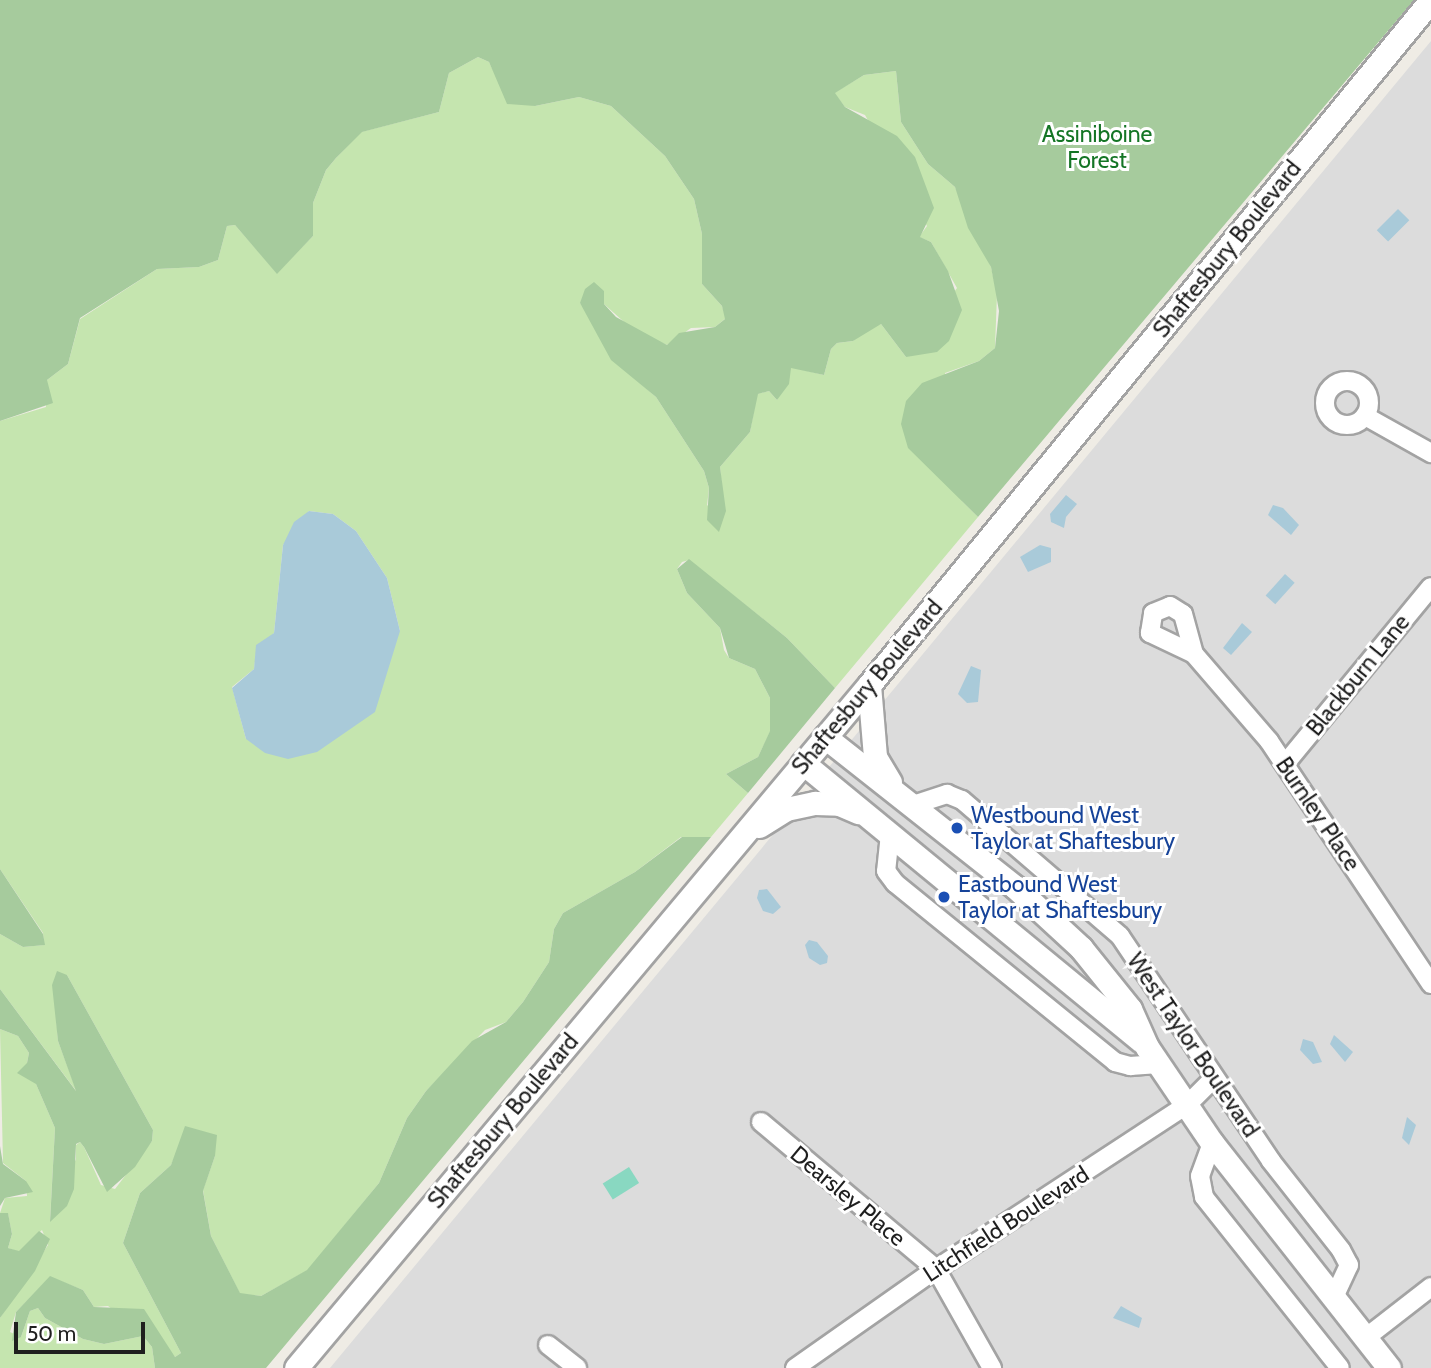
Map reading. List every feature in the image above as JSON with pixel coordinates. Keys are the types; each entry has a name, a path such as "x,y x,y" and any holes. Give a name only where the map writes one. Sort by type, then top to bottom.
{"street":[{"name":"Shaftesbury Boulevard","path":"296,1368 869,685 1431,0"},
{"path":"1365,416 1431,453"},
{"name":"Blackburn Lane","path":"1285,764 1431,587"},
{"name":"Burnley Place","path":"1194,654 1285,764 1431,984"},
{"path":"869,685 875,757 894,789"},
{"name":"West Taylor Boulevard","path":"825,737 1015,887 1081,948 1130,1009 1153,1055 1212,1143 1332,1299 1389,1368"},
{"name":"West Taylor Boulevard","path":"803,763 1153,1055"},
{"name":"West Taylor Boulevard","path":"913,805 947,794 962,800 1105,919 1271,1161 1341,1250 1349,1265 1332,1299"},
{"path":"738,841 786,809 815,803 839,804 870,818"},
{"name":"West Taylor Boulevard","path":"890,834 886,871 895,883 1115,1062 1130,1066 1153,1055"},
{"name":"Litchfield Boulevard","path":"795,1368 936,1269 1187,1105 1214,1078"},
{"name":"Dearsley Place","path":"761,1122 936,1269"},
{"name":"West Taylor Boulevard","path":"1212,1143 1200,1176 1204,1197 1340,1368"},
{"path":"936,1269 992,1368"},
{"path":"1364,1339 1431,1287"},
{"path":"548,1345 576,1368"}],"shaded area":[{"path":"1431,41 1431,1368 330,1368 903,678"}],"green space":[{"name":"Assiniboine Forest","path":"0,0 1414,0 978,517 908,448 901,424 906,401 922,383 979,361 995,348 999,311 991,267 968,228 955,187 928,164 901,122 896,71 864,75 835,93 845,107 897,136 915,157 934,208 920,237 931,242 948,271 962,310 949,341 937,352 906,357 881,324 853,341 837,343 831,349 824,375 791,368 789,384 777,400 769,391 758,394 750,432 720,467 726,511 719,532 707,520 709,488 704,471 656,397 611,360 580,303 585,289 594,282 604,291 604,304 616,317 667,345 679,333 715,327 725,319 722,306 702,284 702,234 694,199 665,156 611,106 579,97 535,106 507,104 489,62 478,57 449,73 439,112 362,132 336,158 326,170 313,203 313,236 277,274 235,225 227,226 218,260 199,267 157,269 80,318 68,364 47,380 53,403 0,421"},
{"path":"478,57 489,62 505,95 535,106 579,97 611,106 665,156 694,199 702,234 702,284 722,306 726,318 715,327 691,328 667,345 633,330 604,304 580,303 641,384 656,397 704,471 709,488 707,506 722,489 720,467 750,432 757,394 769,391 777,400 791,367 824,375 831,349 837,343 853,341 869,327 881,324 906,357 957,288 931,242 919,237 927,226 865,115 845,107 834,93 864,75 896,71 901,122 928,164 955,187 991,267 997,294 995,348 979,361 945,373 962,501 978,517 835,688 787,638 689,560 682,562 677,569 687,593 720,628 724,650 729,658 755,669 770,698 770,732 758,757 726,774 748,793 711,837 681,837 635,872 563,913 554,929 549,962 523,1002 506,1022 485,1030 426,1091 407,1118 379,1183 308,1270 261,1296 240,1294 211,1236 203,1190 215,1156 182,1141 171,1165 140,1193 123,1243 181,1353 175,1357 108,1306 94,1307 83,1290 50,1277 16,1312 10,1332 21,1337 30,1311 38,1308 45,1318 83,1339 104,1344 143,1336 152,1347 155,1368 0,1368 0,1318 48,1245 42,1230 19,1252 8,1248 12,1234 8,1214 0,1213 5,1198 27,1196 26,1181 3,1163 0,1029 18,1036 29,1053 27,1063 55,1128 50,1221 76,1159 76,1145 80,1142 84,1147 101,1185 115,1189 152,1141 153,1130 67,975 55,1001 58,1041 77,1092 0,989 0,934 23,947 44,945 43,933 0,869 0,421 46,407 47,380 68,364 80,319 157,269 199,267 218,260 227,226 235,225 277,273 313,236 313,203 326,170 336,158 361,132 439,112 449,73","holes":["309,511 333,514 356,531 387,578 400,631 246,739 232,687 254,669 256,654 274,633 283,545"]},
{"path":"689,559 787,638 835,688 748,793 726,774 758,757 770,731 770,698 755,669 729,658 720,628 687,593 677,569"},
{"path":"682,837 711,837 266,1368 155,1368 152,1347 143,1336 104,1344 83,1339 45,1318 38,1308 30,1311 21,1337 12,1341 16,1312 50,1276 83,1290 94,1307 144,1309 175,1357 181,1353 123,1243 140,1193 171,1165 185,1126 217,1135 215,1156 203,1191 211,1236 240,1293 261,1296 307,1270 379,1183 407,1118 426,1091 472,1041 506,1022 523,1002 549,962 554,929 563,913 635,872"},
{"path":"0,869 43,934 45,945 23,947 0,934"},
{"path":"57,971 67,975 153,1130 152,1141 135,1167 107,1192 84,1147 80,1142 76,1144 74,1189 67,1206 50,1222 55,1128 36,1084 17,1073 27,1063 29,1053 18,1036 0,1029 0,989 76,1091 58,1041 52,985"},
{"path":"0,1146 3,1164 26,1181 33,1192 5,1198 0,1206"},
{"path":"629,1167 639,1183 613,1200 603,1183"},
{"path":"0,1213 8,1213 12,1234 8,1248 19,1251 39,1231 50,1239 35,1271 0,1318"}],"water":[{"path":"1398,209 1409,220 1388,242 1377,230"},
{"path":"1066,495 1077,504 1066,517 1064,528 1051,522 1050,514"},
{"path":"1273,505 1283,508 1299,525 1291,535 1268,515"},
{"path":"309,511 333,514 356,531 387,578 400,631 375,712 317,752 288,759 265,753 246,739 232,688 254,669 256,645 274,633 283,545 294,522"},
{"path":"1040,545 1051,548 1051,562 1028,572 1020,557"},
{"path":"1285,574 1295,583 1275,604 1266,596"},
{"path":"1242,623 1252,632 1231,655 1223,648"},
{"path":"971,666 981,670 978,702 967,703 958,694"},
{"path":"767,889 781,907 773,914 763,911 757,898 759,890"},
{"path":"809,940 817,942 828,956 827,963 820,965 809,958 805,945"},
{"path":"1334,1035 1353,1052 1345,1062 1330,1044"},
{"path":"1303,1039 1313,1042 1322,1062 1313,1064 1300,1050"},
{"path":"1407,1117 1416,1125 1409,1145 1402,1138"},
{"path":"1121,1306 1142,1318 1139,1328 1113,1318"}],"place":[{"name":"Westbound West Taylor at Shaftesbury","path":"957,828"},
{"name":"Eastbound West Taylor at Shaftesbury","path":"944,897"}]}
